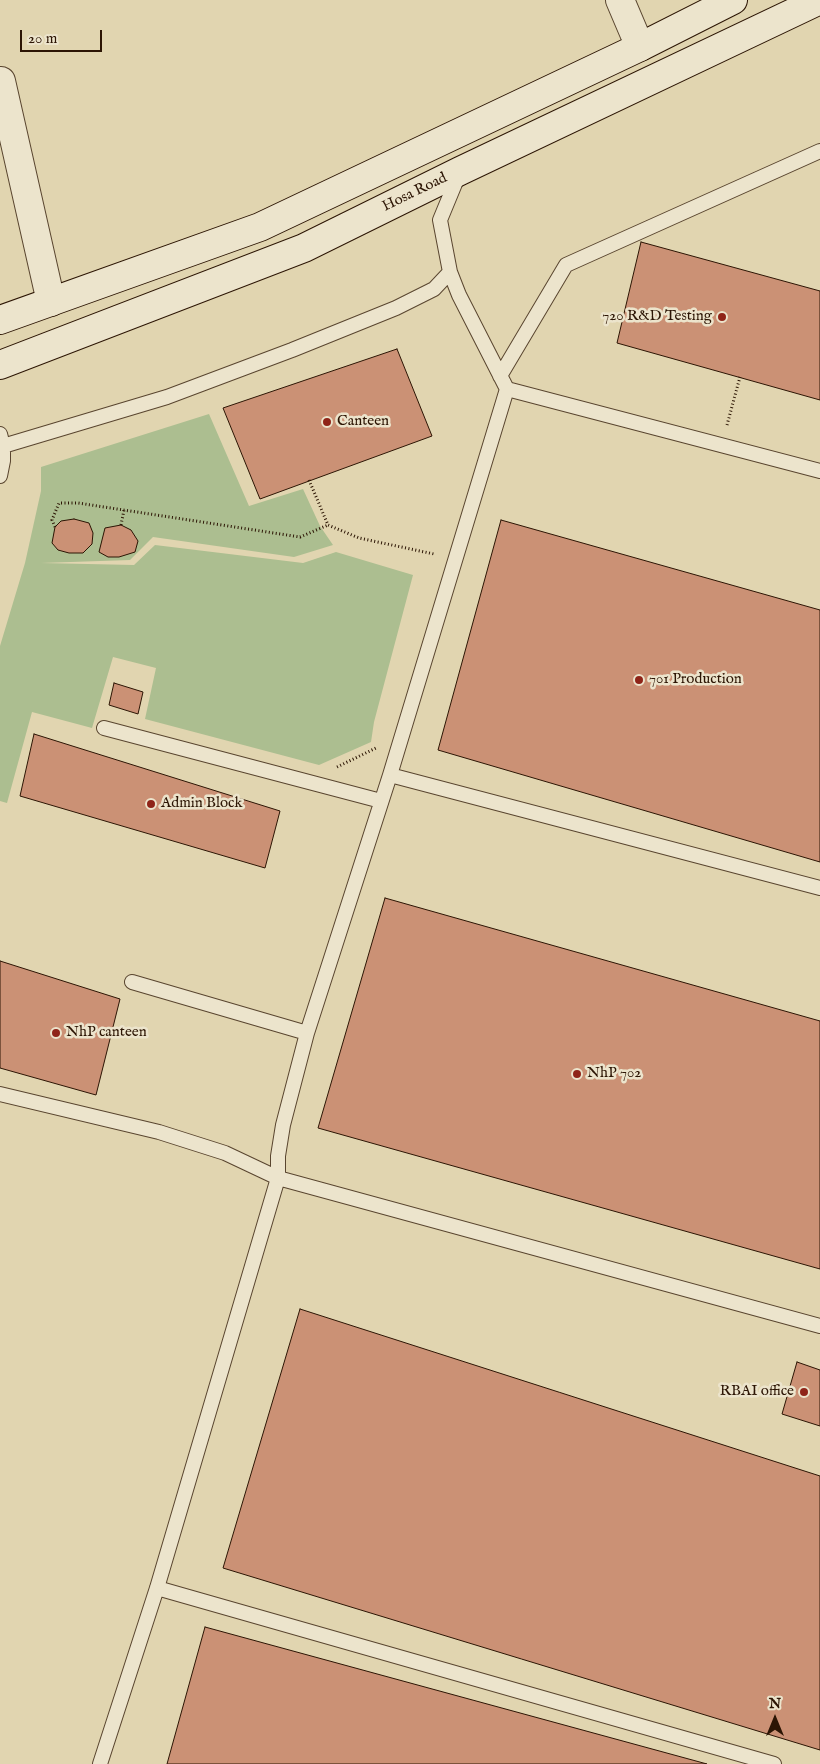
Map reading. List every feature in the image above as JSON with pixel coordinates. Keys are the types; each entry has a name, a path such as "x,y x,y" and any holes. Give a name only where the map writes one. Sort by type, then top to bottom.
{"main road":[{"path":"620,0 640,47"},
{"path":"0,320 260,227 640,47 733,0"},
{"name":"Hosa Road","path":"0,365 304,248 460,171 820,0"},
{"path":"0,76 51,302"}],"lane":[{"path":"500,376 566,265 820,151"},
{"path":"100,1764 157,1588 278,1178 278,1156 283,1125 307,1033 390,775 507,389 459,295 450,272 440,220 460,171"},
{"path":"0,476 3,461 1,440 167,397 396,308 434,288 450,272"},
{"path":"507,389 820,471"},
{"path":"104,728 381,801"},
{"path":"390,775 820,888"},
{"path":"132,982 307,1033"},
{"path":"0,1094 159,1132 225,1153 278,1178 820,1326"},
{"path":"157,1588 774,1764"}],"path":[{"path":"309,480 328,525 359,538 438,555"},
{"path":"55,527 52,520 59,503 78,503 300,537 328,525"},
{"path":"121,525 124,510"},
{"path":"330,771 382,746"}],"green space":[{"path":"209,414 249,506 303,489 320,526 333,545 294,557 153,537 130,560 41,563 134,565 155,545 303,563 336,552 413,575 374,722 371,742 319,765 145,719 156,668 113,657 92,728 32,712 7,803 0,801 0,646 25,563 41,491 41,467"}],"building":[{"name":"720 R&D Testing","path":"641,242 820,291 820,400 617,343"},
{"name":"Canteen","path":"397,349 432,436 260,499 223,408"},
{"path":"74,519 89,523 93,533 92,544 83,553 69,553 58,550 52,543 55,527 61,521"},
{"name":"701 Production","path":"501,520 820,610 820,862 438,750"},
{"path":"121,525 131,530 138,541 135,552 119,557 108,557 99,552 105,528"},
{"path":"114,683 143,692 138,714 109,705"},
{"name":"Admin Block","path":"34,734 280,811 265,868 20,796"},
{"name":"NhP 702","path":"385,898 820,1021 820,1269 318,1128"},
{"name":"NhP canteen","path":"0,961 120,999 96,1095 0,1068"},
{"path":"300,1309 820,1476 820,1750 223,1568"},
{"name":"RBAI office","path":"797,1362 820,1370 820,1426 782,1414"},
{"path":"205,1627 707,1764 167,1764"}],"place":[{"name":"720 R&D Testing","path":"722,317"},
{"name":"Canteen","path":"327,422"},
{"name":"701 Production","path":"639,680"},
{"name":"Admin Block","path":"151,804"},
{"name":"NhP canteen","path":"56,1033"},
{"name":"NhP 702","path":"577,1074"},
{"name":"RBAI office","path":"804,1392"}]}
